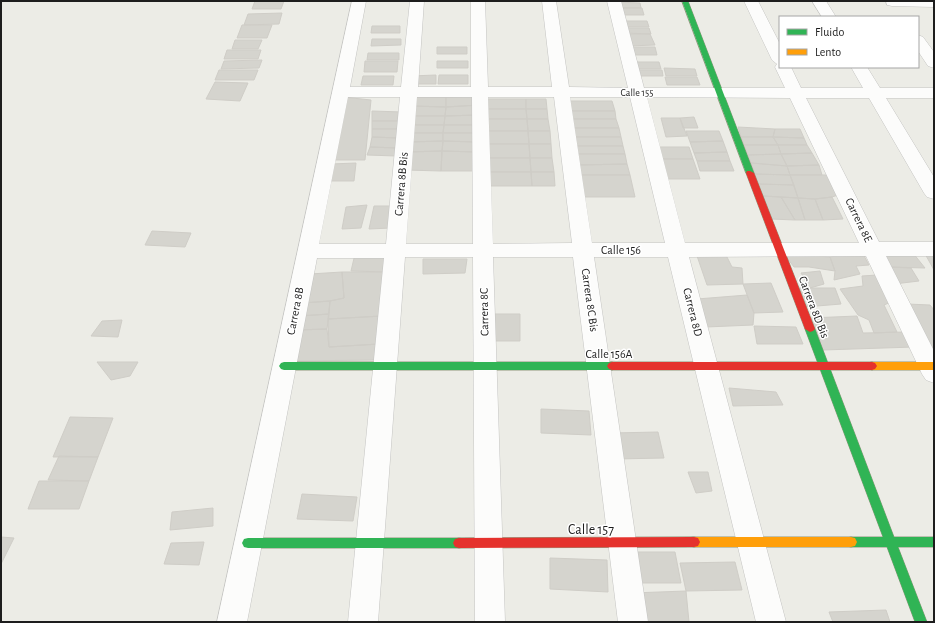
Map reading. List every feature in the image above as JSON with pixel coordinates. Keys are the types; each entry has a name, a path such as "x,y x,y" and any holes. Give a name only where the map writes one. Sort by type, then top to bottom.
{"street":[{"name":"Carrera 8B","path":"232,622 359,1"},
{"name":"Carrera 8B Bis","path":"362,622 417,1"},
{"name":"Carrera 8C","path":"478,1 490,622"},
{"name":"Carrera 8C Bis","path":"549,1 633,622"},
{"name":"Carrera 8D","path":"614,1 771,622"},
{"name":"Carrera 8D Bis","path":"685,1 921,622"},
{"path":"751,1 779,58"},
{"path":"819,1 828,16"},
{"path":"891,2 934,3"},
{"path":"891,2 901,16"},
{"path":"922,36 934,63"},
{"name":"Carrera 8E","path":"784,68 933,369"},
{"path":"860,68 934,193"},
{"name":"Calle 155","path":"340,92 934,93"},
{"name":"Calle 156","path":"308,251 934,249"},
{"name":"Calle 156A","path":"284,366 824,366 933,369"},
{"name":"Calle 157","path":"248,543 934,542"}],"building":[{"path":"255,1 284,1 281,9 252,9"},
{"path":"616,2 640,3 641,8 617,8"},
{"path":"618,8 642,8 644,15 619,15"},
{"path":"282,13 279,24 244,25 248,14"},
{"path":"621,21 647,21 649,27 622,27"},
{"path":"242,25 272,25 267,38 237,38"},
{"path":"372,26 400,26 400,33 371,33"},
{"path":"622,28 649,28 651,34 623,33"},
{"path":"624,34 650,34 655,45 628,46"},
{"path":"372,39 401,39 401,45 371,46"},
{"path":"235,40 262,40 258,49 232,49"},
{"path":"437,47 467,47 467,54 437,54"},
{"path":"628,47 655,47 657,55 630,55"},
{"path":"227,50 261,50 258,59 224,59"},
{"path":"368,53 399,53 399,60 367,60"},
{"path":"262,60 259,68 221,69 224,61"},
{"path":"365,61 398,61 397,72 364,72"},
{"path":"437,61 468,61 468,68 437,68"},
{"path":"630,62 659,62 661,69 632,69"},
{"path":"664,68 695,69 697,76 666,76"},
{"path":"219,70 258,70 254,80 215,80"},
{"path":"635,70 662,70 663,76 636,76"},
{"path":"436,75 436,84 410,84 411,76"},
{"path":"439,75 468,75 468,84 438,84"},
{"path":"363,76 394,76 393,85 361,85"},
{"path":"665,77 697,77 700,85 667,85"},
{"path":"215,82 248,83 240,101 206,99"},
{"path":"479,96 479,105 446,107 446,97"},
{"path":"343,97 371,100 365,160 329,160"},
{"path":"413,97 446,97 446,107 412,106"},
{"path":"486,99 526,99 526,109 486,109"},
{"path":"526,99 546,99 547,109 526,109"},
{"path":"567,101 612,101 615,111 569,111"},
{"path":"479,105 478,115 445,116 446,107"},
{"path":"412,106 446,107 445,116 411,116"},
{"path":"486,109 526,109 527,119 486,119"},
{"path":"526,109 547,109 548,119 527,119"},
{"path":"372,111 402,112 400,121 372,121"},
{"path":"569,111 615,111 616,119 570,119"},
{"path":"478,115 478,125 444,125 445,116"},
{"path":"411,116 445,116 444,125 409,125"},
{"path":"694,117 698,128 683,128 680,118"},
{"path":"661,118 680,118 687,136 666,137"},
{"path":"486,119 527,119 528,131 487,131"},
{"path":"527,119 548,119 550,131 528,131"},
{"path":"570,119 616,119 619,128 571,128"},
{"path":"372,121 400,121 400,129 372,129"},
{"path":"409,125 444,125 443,133 408,133"},
{"path":"444,125 478,125 478,133 443,133"},
{"path":"738,127 775,129 773,137 741,137"},
{"path":"571,128 619,128 621,137 573,137"},
{"path":"372,129 400,129 399,138 372,137"},
{"path":"775,129 800,129 804,138 773,137"},
{"path":"487,131 528,131 529,144 487,144"},
{"path":"528,131 550,131 551,144 529,144"},
{"path":"686,131 719,131 723,141 690,142"},
{"path":"408,133 443,133 443,141 408,142"},
{"path":"443,133 478,133 477,142 443,141"},
{"path":"372,137 399,138 398,148 370,147"},
{"path":"573,137 621,137 623,146 575,146"},
{"path":"741,137 773,137 778,145 744,145"},
{"path":"773,137 804,138 807,145 778,145"},
{"path":"443,141 442,151 406,152 408,142"},
{"path":"443,141 477,142 477,152 442,151"},
{"path":"723,141 727,152 694,153 690,142"},
{"path":"487,144 529,144 530,158 487,158"},
{"path":"529,144 551,144 552,158 530,158"},
{"path":"744,145 778,145 781,154 748,155"},
{"path":"778,145 807,145 812,153 781,154"},
{"path":"575,146 623,146 625,154 576,154"},
{"path":"370,147 398,148 396,156 367,155"},
{"path":"655,147 689,147 693,159 658,159"},
{"path":"442,151 441,171 406,170 406,152"},
{"path":"442,151 477,152 477,171 441,171"},
{"path":"727,152 730,161 697,161 694,153"},
{"path":"812,153 819,165 787,166 781,154"},
{"path":"576,154 625,154 627,164 578,165"},
{"path":"781,154 787,166 751,163 748,155"},
{"path":"487,158 530,158 531,172 487,172"},
{"path":"530,158 552,158 554,172 531,172"},
{"path":"658,159 693,159 700,179 664,179"},
{"path":"697,161 730,161 734,171 700,171"},
{"path":"356,163 354,181 330,181 331,164"},
{"path":"751,163 787,166 790,175 755,174"},
{"path":"627,164 630,175 580,175 578,165"},
{"path":"819,165 822,175 790,175 787,166"},
{"path":"487,172 531,172 532,186 487,186"},
{"path":"531,172 554,172 555,186 532,186"},
{"path":"755,174 790,175 794,185 758,184"},
{"path":"580,175 630,175 635,197 583,197"},
{"path":"790,175 828,175 838,195 815,199 798,198"},
{"path":"758,184 794,185 798,198 763,196"},
{"path":"763,196 781,197 795,220 771,219"},
{"path":"781,197 798,198 805,220 795,220"},
{"path":"832,197 843,219 823,220 815,199"},
{"path":"798,198 815,199 823,220 805,220"},
{"path":"367,205 361,228 342,229 346,207"},
{"path":"374,206 394,206 391,228 369,229"},
{"path":"152,231 191,233 185,247 145,245"},
{"path":"934,251 934,270 924,252"},
{"path":"862,252 869,265 856,266 860,274 834,280 835,271 830,257"},
{"path":"696,253 725,253 732,267 742,268 743,284 707,285"},
{"path":"878,253 913,253 925,268 889,267"},
{"path":"355,254 391,256 388,272 351,271"},
{"path":"784,254 830,257 835,271 809,267 794,267"},
{"path":"423,259 467,259 465,273 423,274"},
{"path":"889,267 911,268 919,281 894,284"},
{"path":"820,271 824,284 810,288 801,273"},
{"path":"342,272 344,298 330,301 303,303 310,274"},
{"path":"342,272 388,272 382,316 328,319 330,301 344,298"},
{"path":"877,275 891,302 884,305 897,332 874,333 869,320 858,315 840,289 863,286 862,276"},
{"path":"771,283 783,312 754,313 743,284"},
{"path":"798,288 835,288 841,304 805,307"},
{"path":"747,295 754,313 753,325 706,327 697,299"},
{"path":"330,301 329,314 300,316 303,303"},
{"path":"907,304 930,305 934,310 934,350 930,350"},
{"path":"329,314 327,329 297,330 300,316"},
{"path":"493,314 520,314 520,341 492,341"},
{"path":"382,316 379,344 329,347 328,319"},
{"path":"857,316 863,333 906,332 914,347 823,350 810,318"},
{"path":"122,320 118,337 91,336 102,321"},
{"path":"754,326 796,327 803,344 757,344"},
{"path":"327,329 329,347 379,344 378,360 292,361 297,330"},
{"path":"97,362 138,362 130,376 111,380"},
{"path":"729,388 776,392 783,405 733,406"},
{"path":"541,409 589,411 591,435 541,433"},
{"path":"70,417 113,418 98,457 53,457"},
{"path":"658,432 664,458 616,459 612,433"},
{"path":"59,456 98,457 89,481 48,480"},
{"path":"688,472 708,472 712,491 696,493"},
{"path":"39,481 89,481 79,509 28,509"},
{"path":"302,494 357,497 353,521 297,519"},
{"path":"213,508 213,526 170,530 172,512"},
{"path":"1,537 14,538 1,564"},
{"path":"204,542 199,565 164,564 171,543"},
{"path":"626,552 675,552 681,583 631,583"},
{"path":"550,558 607,560 608,592 550,589"},
{"path":"735,562 742,590 686,591 680,563"},
{"path":"686,591 689,622 635,622 632,593"},
{"path":"886,610 890,622 833,622 829,612"}],"traffic: fast":[{"path":"685,1 750,173"},
{"path":"810,329 921,622"},
{"path":"284,366 612,366"},
{"path":"851,542 934,542"},
{"path":"248,543 459,543"}],"traffic: slow":[{"path":"872,366 934,366"},
{"path":"694,542 851,542"}],"traffic: jam":[{"path":"750,173 810,329"},
{"path":"612,366 872,366"},
{"path":"459,543 694,542"}]}
